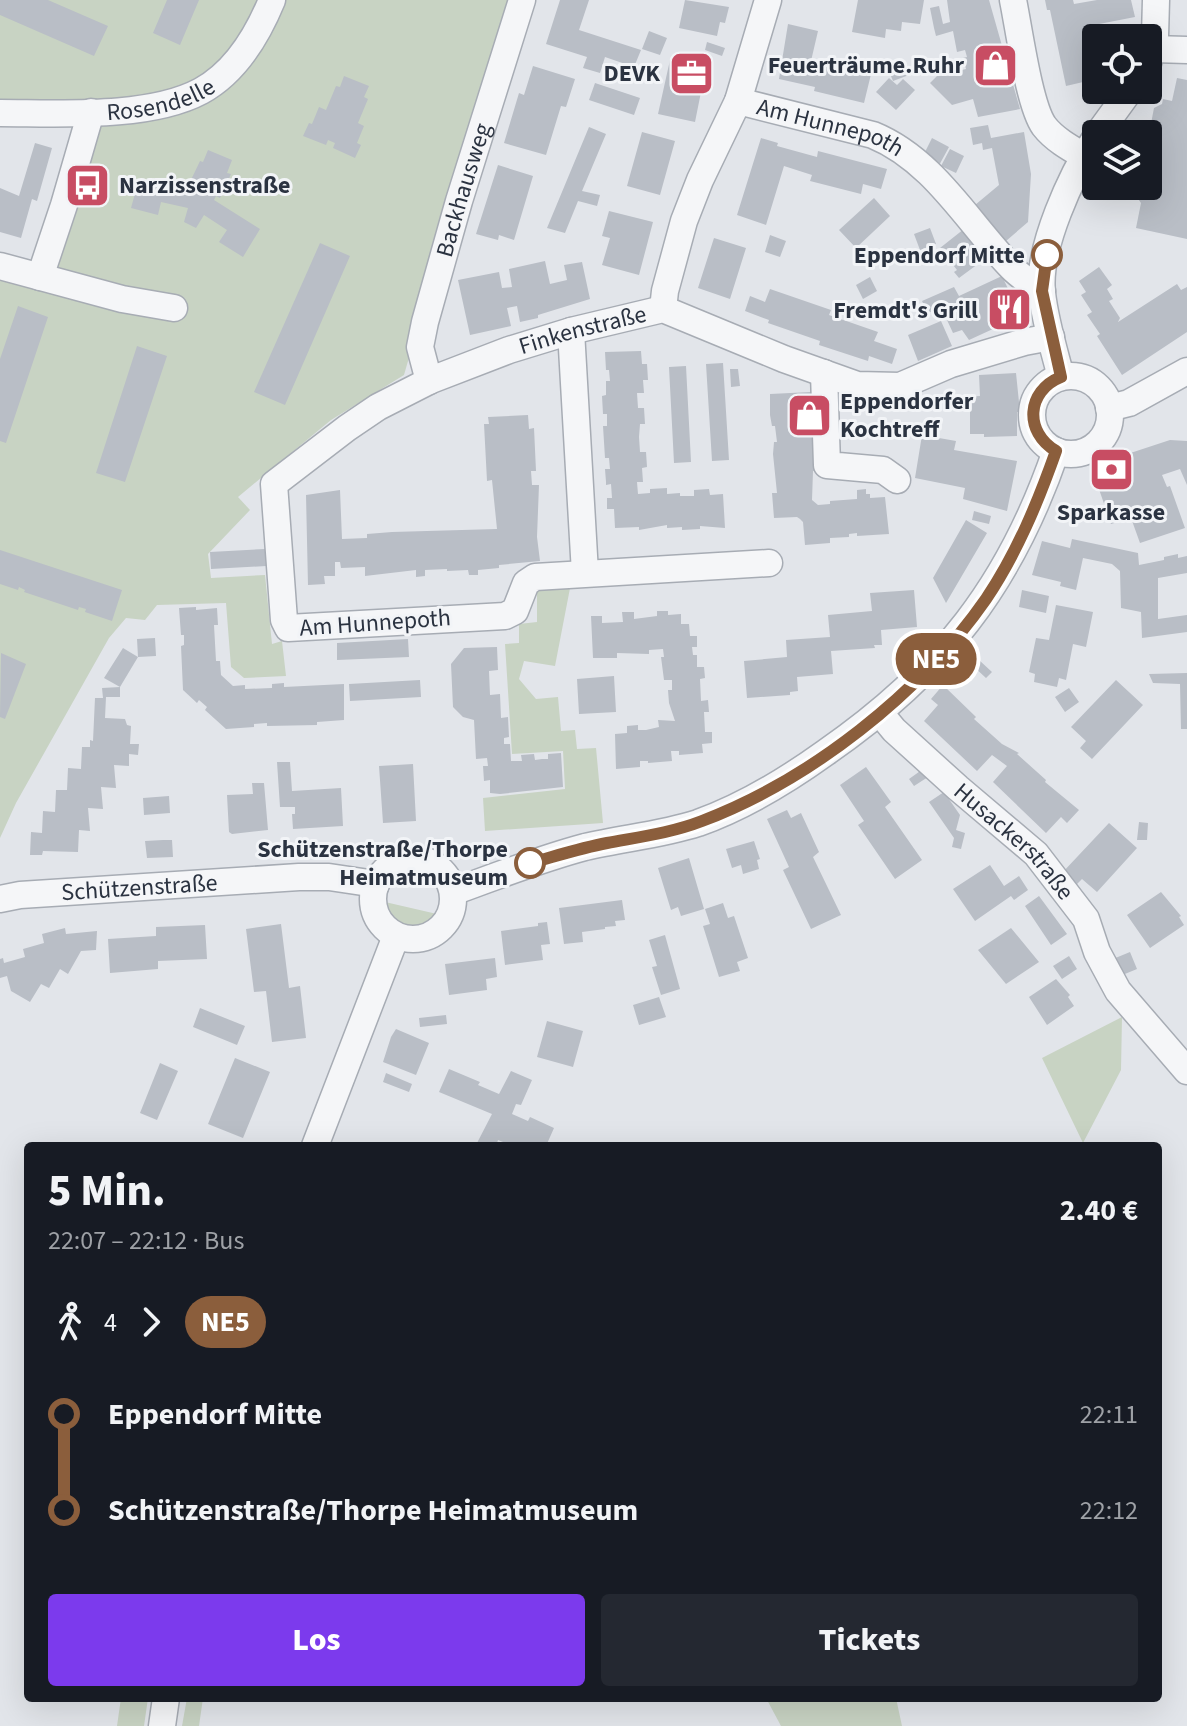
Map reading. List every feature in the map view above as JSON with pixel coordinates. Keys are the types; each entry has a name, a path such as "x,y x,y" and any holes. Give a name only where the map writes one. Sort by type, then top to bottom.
{"street":[{"name":"Rosendelle","path":"0,113 91,112 160,105 203,91 256,36 272,0"},
{"name":"Backhausweg","path":"429,381 420,347 425,322 522,0"},
{"name":"Am Hunnepoth","path":"663,309 683,224 700,180 738,101 768,0"},
{"path":"1013,0 1033,98 1044,125 1058,139 1082,141"},
{"path":"1153,24 1156,0"},
{"path":"1162,54 1187,50"},
{"name":"Am Hunnepoth","path":"738,101 889,141 952,197 1014,270 1042,291"},
{"path":"40,277 91,112"},
{"path":"1061,377 1042,291 1044,266 1068,186 1082,160"},
{"path":"0,266 122,299 174,308"},
{"name":"Finkenstraße","path":"274,484 378,407 429,381 474,362 571,331 663,309 857,385 900,386 951,364 1051,337"},
{"path":"571,331 585,573"},
{"path":"1109,408 1129,403 1187,371"},
{"path":"824,373 827,465 883,470 897,480"},
{"path":"1075,376 1089,380 1100,389 1109,408 1107,429 1095,445 1076,453 1056,451 1045,443 1037,432 1032,412 1039,393 1049,383 1061,377 1075,376"},
{"path":"453,892 530,863 585,847 701,822 746,802 786,779 880,713 946,649 986,599 1020,541 1056,451"},
{"name":"Am Hunnepoth","path":"274,484 284,620 288,628 505,616 515,611 526,583 535,577 769,563"},
{"name":"Husackerstraße","path":"880,713 947,778 1036,854 1086,919 1097,952 1118,991 1187,1071"},
{"path":"407,860 420,860 439,869 453,892 450,915 443,926 421,939 396,936 378,919 374,908 376,884 383,872 407,860"},
{"name":"Schützenstraße","path":"0,899 20,895 299,877 329,877 376,884"},
{"path":"317,1142 396,936"},
{"path":"162,1726 165,1702"}],"green space":[{"path":"0,0 509,0 404,375 331,420 238,497 250,510 208,554 211,578 265,575 272,644 282,641 286,676 244,678 231,667 226,603 157,605 145,620 126,618 109,638 16,803 0,838 0,270 42,282 98,110 0,109"},
{"path":"571,583 555,666 524,661 519,679 536,699 558,697 561,731 575,730 577,749 596,748 603,823 485,831 483,798 565,789 563,751 512,754 505,644 519,643 519,624 537,622 537,585"},
{"path":"385,902 437,914 423,924 406,926 392,919"},
{"path":"1122,1017 1121,1070 1084,1142 1083,1142 1042,1058"},
{"path":"120,1702 147,1702 144,1726 117,1726"},
{"path":"186,1702 202,1702 199,1726 182,1726"},
{"path":"768,1702 897,1702 902,1726 781,1726"}],"building":[{"path":"0,0 48,0 108,26 94,56 0,15"},
{"path":"167,0 199,0 180,45 153,33"},
{"path":"560,0 589,0 579,30 641,50 634,67 605,57 600,73 583,68 587,57 546,44"},
{"path":"685,0 729,7 725,23 720,22 717,36 679,28"},
{"path":"858,0 924,0 920,24 902,22 901,31 886,29 885,38 852,32"},
{"path":"947,0 989,0 1020,109 978,117 973,99 952,105 930,83 937,76 966,69 963,58 967,57 965,50 957,52 953,31 936,36 930,8 939,6 943,24 950,22"},
{"path":"1045,0 1073,0 1074,4 1131,0 1135,17 1082,24 1082,82 1066,86 1050,10 1047,10"},
{"path":"788,24 818,31 811,61 821,63 822,59 872,70 864,103 779,79"},
{"path":"649,31 667,38 660,55 642,49"},
{"path":"707,42 725,48 722,56 705,50"},
{"path":"903,59 909,75 893,81 887,66"},
{"path":"670,60 706,67 695,122 658,114"},
{"path":"533,66 575,79 566,107 561,106 546,155 504,143 519,93 524,95"},
{"path":"344,76 369,86 364,97 368,99 358,123 364,126 355,158 333,148 335,143 328,140 326,145 303,136 319,107 326,110"},
{"path":"889,78 897,85 903,79 915,90 896,110 876,92"},
{"path":"1177,78 1187,80 1187,239 1136,228 1141,203 1139,200 1162,200 1162,120 1152,120 1154,108 1162,104 1163,99 1172,101"},
{"path":"595,83 640,98 634,115 589,100"},
{"path":"988,125 991,138 1024,132 1031,174 1028,222 1006,241 975,205 999,185 992,148 983,150 982,143 973,145 970,128"},
{"path":"589,127 606,134 582,191 600,195 597,206 578,201 565,233 547,228"},
{"path":"642,132 675,141 660,195 627,186"},
{"path":"761,138 778,143 777,146 817,157 818,151 887,169 881,189 863,184 861,194 810,181 812,175 784,166 766,225 737,215"},
{"path":"932,138 949,147 937,169 924,154"},
{"path":"35,143 52,148 37,201 32,199 21,238 0,232 0,188 19,196"},
{"path":"950,149 964,156 956,173 941,166"},
{"path":"208,150 232,160 227,173 231,174 220,198 216,196 214,200 260,229 243,257 219,242 227,230 204,215 196,228 184,222 188,208 161,202 158,215 131,208 139,179 192,192 193,186 189,184"},
{"path":"498,165 533,176 514,240 499,235 498,240 476,234"},
{"path":"874,198 890,216 856,248 839,230"},
{"path":"609,211 653,222 639,275 602,265 610,238 602,236"},
{"path":"930,228 936,244 920,250 914,234"},
{"path":"964,229 986,258 959,278 954,272 957,270 940,248"},
{"path":"770,235 786,241 780,257 765,252"},
{"path":"714,238 746,248 730,299 698,288"},
{"path":"320,243 350,256 285,405 254,392"},
{"path":"545,261 550,284 567,280 564,265 582,262 590,299 520,322 517,306 507,308 511,326 470,335 458,280 499,272 502,288 512,287 509,269"},
{"path":"1099,267 1112,285 1107,289 1113,299 1109,301 1120,318 1118,322 1177,284 1181,290 1187,287 1187,332 1122,375 1097,336 1100,334 1087,315 1092,312 1081,295 1086,292 1079,281"},
{"path":"1002,276 1021,316 969,340 962,330 953,333 941,307 928,313 922,301 954,287 959,296"},
{"path":"870,277 877,291 863,299 856,285"},
{"path":"770,289 831,310 829,315 878,332 874,341 897,349 892,364 869,356 868,361 819,345 820,341 768,323 769,320 745,311 750,296 765,302"},
{"path":"18,306 48,317 6,443 0,441 0,359"},
{"path":"941,321 952,346 918,361 908,335"},
{"path":"137,346 167,356 125,482 96,473"},
{"path":"641,351 642,364 647,364 648,380 643,380 644,393 637,393 638,408 644,408 645,424 640,424 639,437 640,452 646,452 647,467 642,468 643,482 637,482 638,494 650,493 650,489 667,488 667,494 680,493 680,496 694,496 694,490 709,489 710,495 723,494 725,528 700,526 700,529 682,530 682,527 667,528 667,525 639,530 639,527 615,528 614,509 607,509 607,498 612,498 611,484 606,485 605,469 610,469 609,458 605,458 603,426 607,426 607,414 603,414 602,396 606,395 606,381 610,381 605,352"},
{"path":"723,363 729,460 712,461 706,364"},
{"path":"686,366 691,462 674,463 669,367"},
{"path":"730,369 738,369 740,386 731,387"},
{"path":"1016,373 1020,412 1017,412 1017,436 984,437 984,434 970,434 970,407 962,407 962,397 980,396 979,375"},
{"path":"811,392 817,470 813,471 812,500 818,505 857,499 857,490 866,489 870,498 885,497 889,534 849,534 849,537 830,538 830,543 805,545 800,519 774,518 772,493 777,493 773,454 774,442 777,442 770,415 770,394"},
{"path":"528,415 529,429 534,428 536,471 531,471 532,485 539,485 537,537 540,561 499,565 499,568 478,570 478,575 469,575 468,570 447,569 425,570 425,576 416,577 416,570 365,576 365,567 341,568 340,562 335,562 335,576 324,576 325,584 308,585 306,495 340,490 342,539 367,538 367,534 392,532 497,529 492,480 487,481 484,424 489,424 488,417"},
{"path":"922,435 956,441 954,450 1017,461 1007,511 963,499 965,488 915,478"},
{"path":"1170,440 1187,441 1187,485 1180,469 1162,475 1167,487 1170,486 1185,528 1140,543 1131,518 1111,524 1091,466"},
{"path":"974,511 991,516 989,524 972,520"},
{"path":"966,520 987,533 946,603 933,578"},
{"path":"1072,539 1138,553 1139,565 1178,554 1178,558 1187,556 1187,573 1158,578 1158,619 1187,615 1187,632 1142,638 1141,612 1121,608 1120,571 1112,564 1083,558 1076,590 1060,586 1061,582 1032,575 1042,541 1070,548"},
{"path":"265,549 266,566 211,569 210,552"},
{"path":"0,550 122,590 112,621 85,612 86,609 79,607 78,610 24,592 19,587 18,590 0,584"},
{"path":"914,590 917,627 881,630 882,645 874,645 875,648 831,651 833,674 797,677 798,691 790,692 790,695 747,698 744,661 787,657 786,640 830,637 828,615 872,611 870,593"},
{"path":"1022,590 1049,596 1046,613 1019,607"},
{"path":"1056,605 1093,612 1086,647 1073,644 1066,680 1059,678 1057,687 1034,682 1035,674 1029,672 1036,638 1049,640"},
{"path":"196,607 196,610 217,608 218,625 214,625 216,661 220,661 221,675 233,686 245,685 245,689 272,688 272,684 284,683 284,687 344,684 344,720 317,722 317,725 267,726 267,723 226,729 205,710 207,707 199,700 197,703 183,690 181,646 184,645 184,635 181,635 179,608"},
{"path":"657,611 668,611 668,615 681,614 681,624 689,624 690,636 697,636 697,647 692,647 693,655 697,655 697,667 704,667 705,678 700,679 701,701 708,700 709,712 704,712 705,732 712,732 712,743 702,744 703,753 679,755 679,751 671,751 672,761 640,761 640,767 616,769 615,734 627,733 627,726 638,725 638,730 646,730 659,727 658,720 675,721 668,690 672,690 672,680 664,680 663,649 649,650 649,654 617,653 617,658 593,658 591,616 602,616 602,623 623,622 622,612 634,612 634,619 657,616"},
{"path":"155,638 156,656 138,657 137,639"},
{"path":"408,639 409,657 337,660 337,643"},
{"path":"497,647 498,670 489,671 490,695 500,694 501,718 508,717 509,737 504,738 504,744 510,744 511,761 522,761 521,755 534,754 535,760 548,759 548,754 561,753 563,787 500,794 490,793 490,780 484,781 483,766 488,766 487,758 476,759 474,720 463,717 453,707 451,664 464,648"},
{"path":"123,648 138,657 120,687 104,678"},
{"path":"1,653 26,664 5,719 0,717"},
{"path":"979,660 992,672 986,678 973,666"},
{"path":"1187,673 1187,729 1181,729 1180,684 1153,683 1149,674"},
{"path":"614,676 616,712 579,714 577,679"},
{"path":"420,680 421,697 350,701 349,684"},
{"path":"1116,680 1143,705 1092,759 1080,748 1086,741 1071,727"},
{"path":"943,685 976,717 974,719 1002,744 1019,753 1045,782 1079,810 1067,823 1061,817 1046,833 993,782 1007,766 992,755 977,771 924,721 938,705 931,699"},
{"path":"120,687 120,697 106,697 105,718 125,719 131,726 130,744 139,744 138,755 129,754 129,766 114,765 116,788 101,787 103,809 88,808 90,831 79,830 78,852 43,851 42,855 30,855 31,832 42,833 43,811 55,812 56,790 67,790 68,768 81,769 82,747 90,747 90,740 93,741 95,698 103,698 102,688"},
{"path":"1069,688 1079,702 1065,712 1055,697"},
{"path":"277,762 290,762 292,791 341,788 343,826 293,829 295,807 280,807"},
{"path":"413,764 416,821 383,823 379,766"},
{"path":"866,767 891,802 885,807 922,860 895,879 858,825 864,821 840,785"},
{"path":"923,769 928,777 914,786 909,779"},
{"path":"252,783 264,783 268,830 232,834 229,832 227,795 253,794"},
{"path":"944,792 960,815 956,830 965,833 961,849 952,847 954,838 929,802"},
{"path":"169,796 170,813 144,815 143,798"},
{"path":"787,810 791,818 801,813 819,852 813,857 841,915 811,929 783,870 789,867 767,819"},
{"path":"1139,822 1148,823 1147,840 1137,840"},
{"path":"1109,823 1137,848 1097,892 1082,879 1076,885 1062,873"},
{"path":"172,840 173,857 147,858 145,841"},
{"path":"754,841 760,859 757,860 759,869 743,874 741,865 732,868 726,849"},
{"path":"689,858 704,909 681,916 678,907 671,910 658,868"},
{"path":"990,865 1004,886 1019,876 1028,890 1014,900 1011,896 975,921 953,889"},
{"path":"1161,892 1181,916 1184,925 1150,948 1127,915"},
{"path":"1039,896 1067,934 1051,945 1025,906"},
{"path":"622,900 625,920 615,921 616,926 582,932 583,942 564,944 559,908"},
{"path":"723,903 728,918 734,916 748,958 737,962 740,971 719,977 703,926 710,924 705,909"},
{"path":"547,922 550,944 541,945 543,960 505,965 501,931"},
{"path":"281,924 289,988 300,986 306,1038 272,1042 266,991 254,992 246,929"},
{"path":"205,925 207,959 158,961 158,969 110,973 108,939 156,936 156,927"},
{"path":"65,928 66,934 97,931 96,950 81,951 68,974 60,969 49,988 41,984 30,1002 11,991 7,976 0,978 0,959 3,958 4,963 25,957 23,949 44,943 42,934"},
{"path":"1011,928 1039,962 1006,984 978,950"},
{"path":"665,935 680,989 661,995 652,967 657,966 649,940"},
{"path":"1130,952 1137,969 1120,976 1113,959"},
{"path":"1069,956 1077,969 1062,979 1053,966"},
{"path":"495,958 497,977 486,979 487,990 449,995 445,964"},
{"path":"1056,979 1070,995 1068,997 1074,1006 1047,1025 1029,997"},
{"path":"659,997 666,1017 639,1025 633,1005"},
{"path":"200,1008 245,1026 237,1045 193,1027"},
{"path":"446,1015 447,1024 420,1027 419,1018"},
{"path":"547,1021 583,1031 573,1067 537,1057"},
{"path":"396,1029 429,1043 416,1075 383,1062"},
{"path":"235,1058 270,1072 243,1138 208,1124"},
{"path":"160,1063 178,1071 157,1120 140,1113"},
{"path":"449,1069 499,1094 511,1071 532,1080 521,1105 516,1104 512,1114 528,1121 530,1117 554,1128 548,1142 478,1142 492,1114 439,1092"},
{"path":"386,1073 412,1084 409,1092 383,1082"}],"bus line":[{"name":"NE5","path":"530,863 585,847 670,831 701,822 746,802 811,764 880,713 959,634 986,599 1020,541 1056,451 1037,432 1032,412 1039,393 1061,377 1042,291 1047,255"}],"place":[{"name":"Feuerträume.Ruhr","path":"995,65"},
{"name":"DEVK","path":"691,73"},
{"name":"Narzissenstraße","path":"88,185"},
{"name":"Eppendorf Mitte","path":"1047,255"},
{"name":"Fremdt's Grill","path":"1009,310"},
{"name":"Eppendorfer Kochtreff","path":"809,415"},
{"name":"Sparkasse","path":"1111,470"},
{"name":"Schützenstraße/Thorpe Heimatmuseum","path":"530,863"}]}
